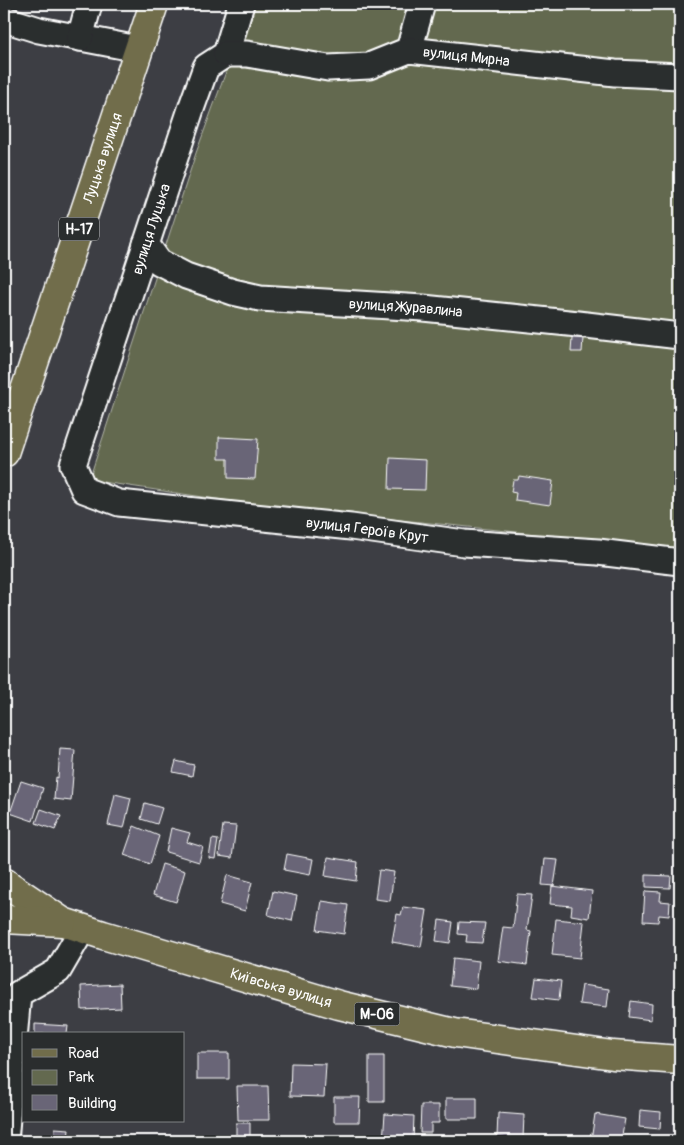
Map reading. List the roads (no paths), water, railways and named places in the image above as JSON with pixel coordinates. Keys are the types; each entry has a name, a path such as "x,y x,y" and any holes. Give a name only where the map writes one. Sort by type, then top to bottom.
{"main road":[{"name":"Луцька вулиця","path":"4,454 154,4"},
{"name":"Київська вулиця","path":"4,882 73,925"},
{"name":"Київська вулиця","path":"4,919 73,925 339,1005 455,1033 613,1055 680,1060"}],"street":[{"path":"80,38 89,4"},
{"path":"226,54 241,4"},
{"path":"409,50 422,4"},
{"path":"4,19 39,30 138,49"},
{"name":"вулиця Мирна","path":"226,54 247,54 328,68 369,66 409,50 615,74 680,76"},
{"name":"вулиця Луцька","path":"73,465 206,67 226,54"},
{"name":"вулиця Журавлина","path":"146,244 160,262 186,276 233,292 260,298 433,309 680,336"},
{"name":"вулиця Героїв Крут","path":"73,465 84,490 119,503 351,527 464,543 598,552 680,562"},
{"path":"5,1141 18,994 58,972 73,925"}]}
